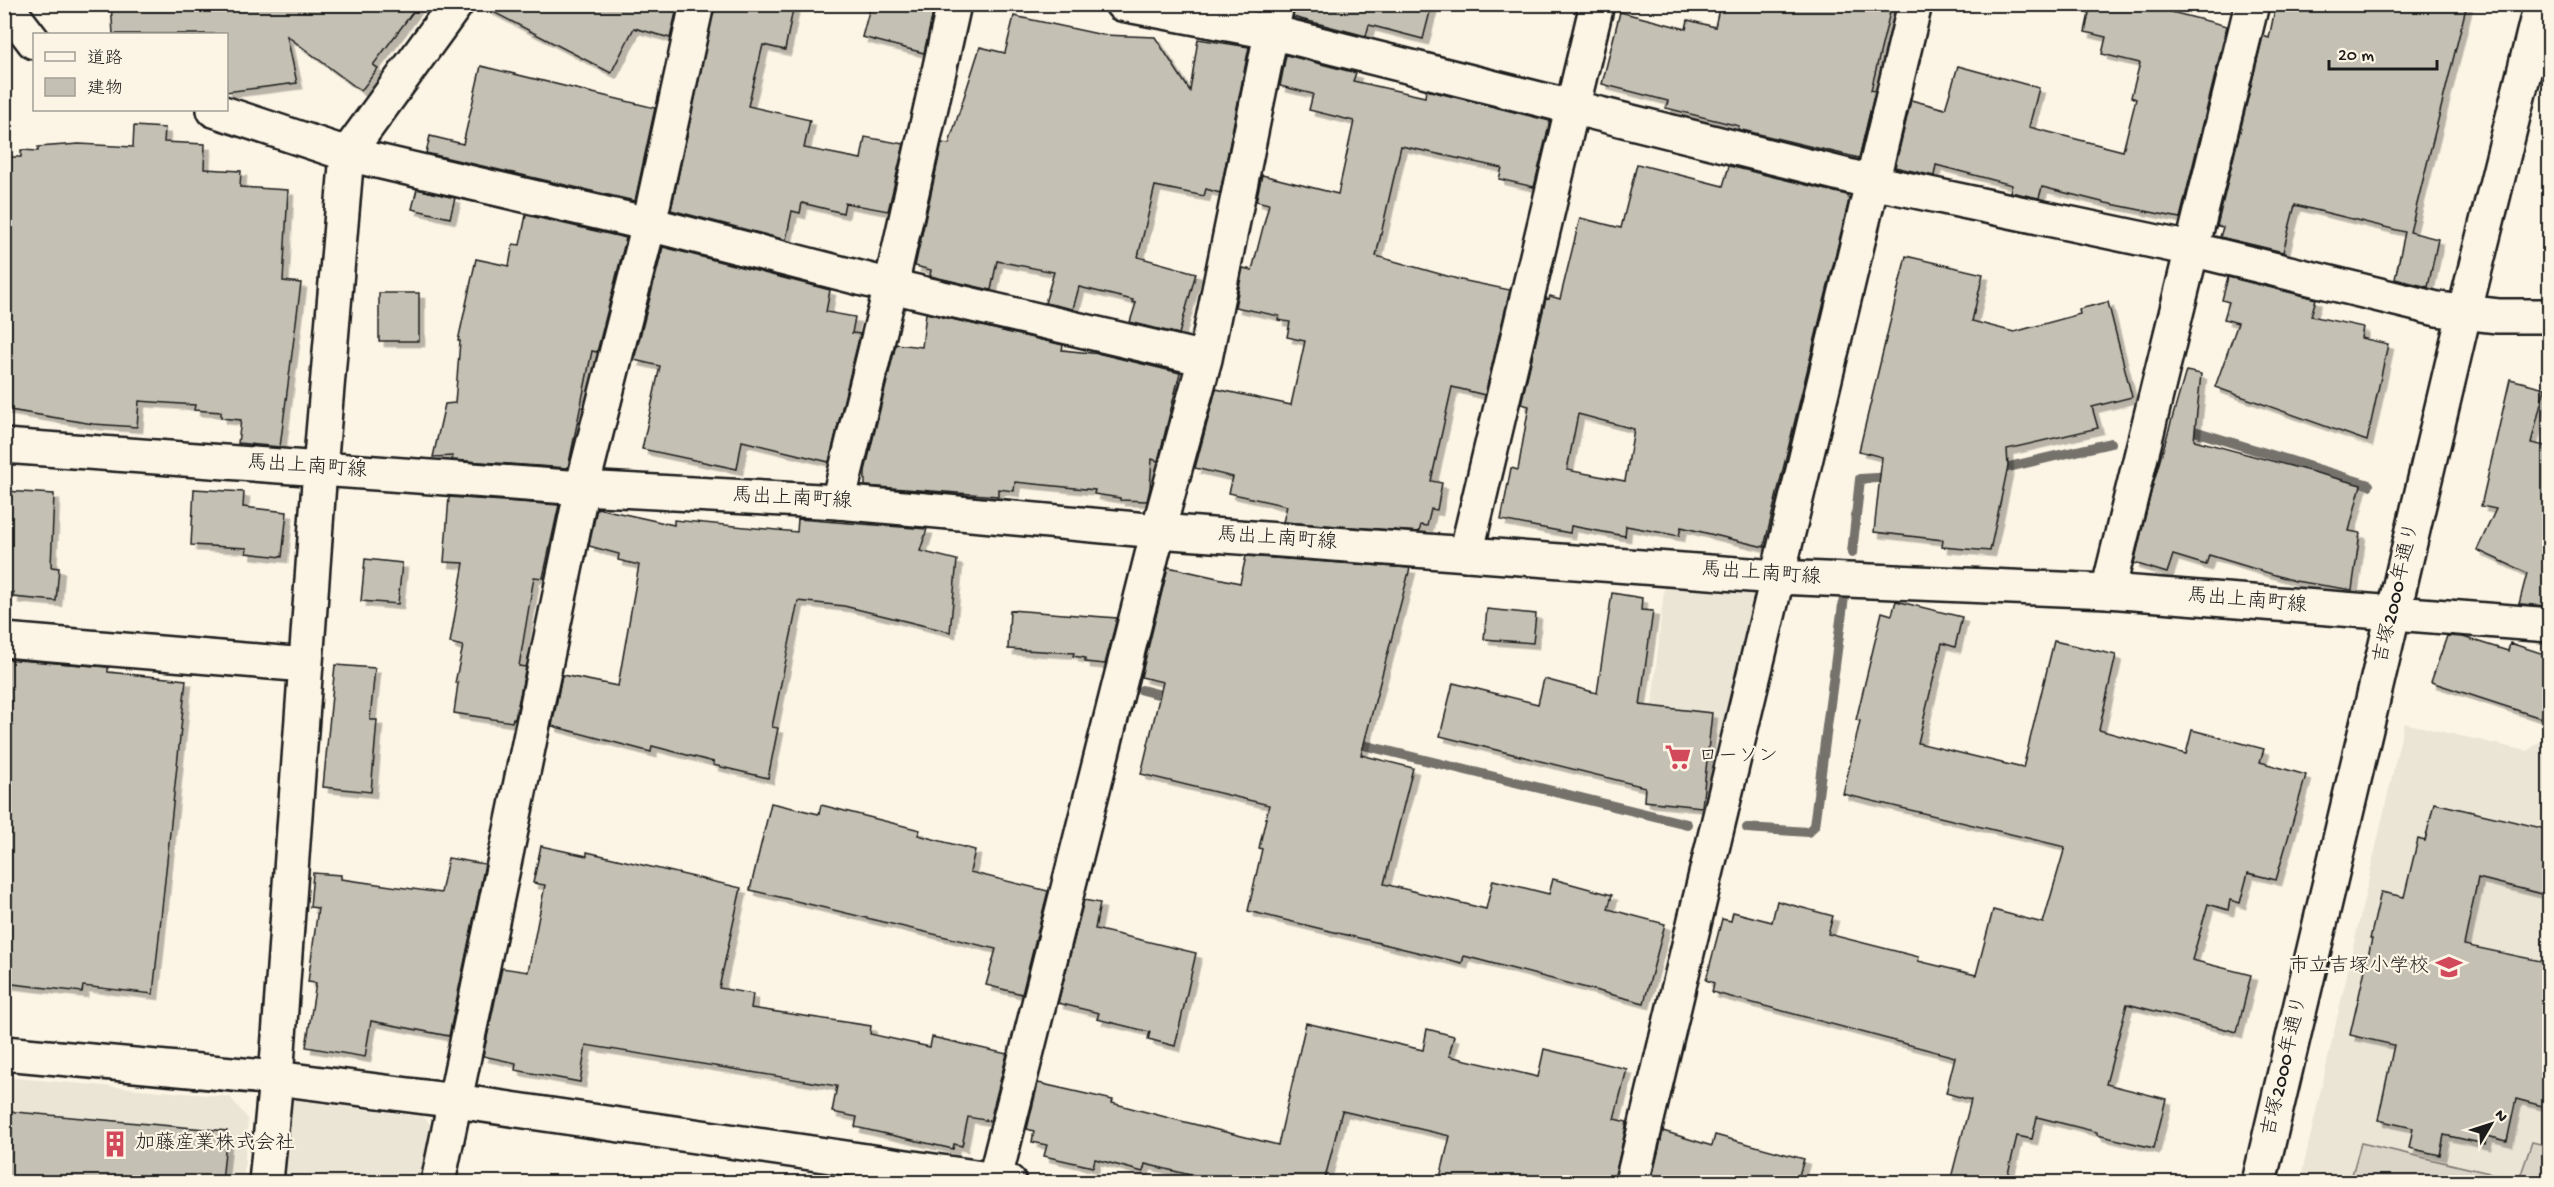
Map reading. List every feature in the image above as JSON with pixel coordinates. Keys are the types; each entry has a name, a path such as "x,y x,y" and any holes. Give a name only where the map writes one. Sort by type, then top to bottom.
{"street":[{"path":"266,1182 276,1078 320,469 347,154 456,4"},
{"path":"438,1182 582,488 649,224 697,4"},
{"path":"838,502 891,286 954,4"},
{"path":"1122,4 1274,18 1572,106 1872,182 2190,249 2437,309 2464,314 2498,316 2550,315"},
{"path":"1466,554 1597,4"},
{"path":"1632,1182 1915,4"},
{"path":"2108,591 2190,249 2252,4"},
{"name":"吉塚2000年通り","path":"2259,1182 2464,314 2541,4"},
{"path":"6,7 33,41"},
{"path":"4,1053 276,1078 456,1101 999,1181 1158,531 1205,359 1274,18"},
{"path":"217,111 347,154 649,224 891,286 1205,359"},
{"name":"馬出上南町線","path":"4,446 582,488 838,502 1158,531 1777,577 2108,591 2550,625"},
{"path":"4,640 306,665"}],"shaded area":[{"path":"1665,580 1760,587 1708,811 1642,803"},
{"name":"市立吉塚小学校","path":"2404,723 2527,751 2549,735 2549,1182 2300,1182"},
{"path":"4,1077 230,1097 248,1119 243,1182 5,1182"},
{"path":"289,1099 424,1117 433,1128 422,1182 282,1182"},
{"path":"2532,1142 2549,1146 2549,1182 2350,1182 2361,1143 2519,1180"}],"building":[{"path":"111,4 419,4 373,65 378,68 361,91 287,36 297,83 228,92 228,33 113,33"},
{"path":"478,4 678,4 670,38 634,28 611,73"},
{"path":"715,4 794,4 785,50 763,45 748,106 810,120 804,148 861,159 865,137 904,144 888,211 845,203 843,213 802,203 800,213 792,211 786,240 671,210"},
{"path":"871,4 935,4 924,53 862,37"},
{"path":"1295,4 1432,4 1423,39 1369,25 1366,36 1293,17"},
{"path":"1720,4 1892,4 1871,90 1875,91 1859,158 1738,129 1739,126 1666,108 1668,101 1602,84 1620,12 1686,29 1688,20 1715,27"},
{"path":"2091,4 2140,4 2227,26 2180,218 2042,187 2039,198 2010,192 2012,185 1936,165 1934,176 1895,167 1911,100 1945,109 1958,66 2039,88 2029,127 2123,151 2136,99 2131,97 2140,63 2102,54 2106,37 2085,32"},
{"path":"2276,4 2467,4 2410,232 2438,239 2428,287 2395,279 2405,232 2295,205 2283,252 2220,237 2223,227 2217,226 2263,36 2269,38"},
{"path":"1014,16 1103,35 1155,37 1190,91 1198,39 1249,47 1220,193 1206,189 1204,196 1155,186 1138,257 1196,273 1179,334 1130,322 1136,303 1132,302 1133,300 1079,287 1073,309 1045,303 1054,272 997,261 991,290 930,276 931,270 915,266 942,143 949,144 980,47 1005,53"},
{"path":"1286,55 1356,73 1353,81 1425,97 1426,90 1550,121 1534,187 1499,179 1502,168 1401,146 1376,256 1461,280 1510,290 1485,395 1452,387 1431,481 1442,483 1437,510 1431,509 1427,526 1421,525 1419,532 1283,522 1287,506 1229,493 1233,477 1195,468 1216,389 1291,405 1305,341 1287,337 1290,322 1278,320 1279,316 1235,307 1243,268 1252,270 1269,204 1256,201 1262,175 1338,194 1354,121 1309,110 1313,94 1280,86"},
{"path":"481,66 655,108 635,201 426,153 430,136 463,144"},
{"path":"134,126 165,128 164,142 205,144 204,169 241,171 240,187 288,190 283,281 301,283 280,447 238,443 241,420 221,418 221,412 194,410 195,405 139,401 137,427 93,424 4,409 4,325 7,298 4,298 4,157 21,157 21,150 38,151 38,147 79,144 133,147"},
{"path":"1637,164 1723,186 1729,166 1847,195 1849,200 1764,547 1681,527 1679,536 1626,526 1625,536 1571,526 1570,533 1501,520 1511,468 1518,470 1529,406 1521,404 1546,298 1549,299 1550,296 1560,299 1580,218 1621,228","holes":["1578,414 1634,429 1625,481 1567,470"]},
{"path":"417,189 455,198 450,218 412,209"},
{"path":"526,215 626,238 597,352 592,351 568,468 452,460 453,456 433,457 445,404 455,403 460,341 458,341 476,259 509,266 513,244 520,245"},
{"path":"663,247 830,290 826,312 855,317 852,333 860,334 829,462 742,441 737,469 642,449 660,366 634,360"},
{"path":"1906,256 1983,274 1972,321 2014,332 2080,314 2079,309 2108,302 2132,397 2092,407 2098,428 2007,449 2008,466 1990,551 1942,547 1943,540 1874,532 1882,457 1859,451"},
{"path":"2228,277 2316,299 2311,316 2363,327 2361,338 2388,344 2367,441 2215,387 2238,323 2224,319 2229,302 2222,300"},
{"path":"379,293 419,293 419,341 379,341"},
{"path":"926,313 1063,345 1062,350 1101,354 1180,373 1158,461 1152,459 1147,501 1120,500 1120,498 1094,494 1095,490 1015,482 1014,491 998,489 998,496 865,486 865,471 896,344 922,347"},
{"path":"2186,371 2201,374 2194,440 2361,485 2349,531 2360,533 2352,590 2295,581 2209,555 2206,565 2173,555 2167,573 2134,563 2153,484"},
{"path":"2510,379 2545,388 2531,443 2550,447 2550,606 2519,604 2527,573 2477,550 2496,509 2481,506"},
{"path":"194,489 244,492 243,507 287,512 282,557 246,553 247,548 191,545"},
{"path":"4,491 54,494 51,567 59,568 56,601 13,597 14,592 4,591"},
{"path":"449,497 559,505 543,578 534,577 519,666 526,667 515,719 513,718 512,722 454,713 458,683 455,683 463,646 450,643 464,563 444,562"},
{"path":"597,508 674,525 674,520 797,532 798,519 927,529 920,551 957,560 950,632 844,606 798,601 772,727 778,728 768,778 713,765 714,762 652,746 651,752 552,726 562,675 618,686 639,565 618,560 619,554 589,546"},
{"path":"1246,556 1410,568 1361,755 1413,768 1384,884 1486,909 1493,880 1549,894 1553,879 1612,895 1608,909 1665,924 1644,1003 1464,956 1462,963 1248,911 1269,805 1141,774 1163,682 1141,677 1168,567 1240,583"},
{"path":"365,559 402,563 398,604 361,601"},
{"path":"1612,593 1642,598 1641,610 1653,611 1640,705 1712,713 1702,807 1644,801 1645,787 1440,736 1453,683 1538,704 1544,679 1597,693"},
{"path":"1896,601 1962,617 1955,647 1942,643 1918,743 2023,768 2054,641 2116,655 2099,730 2186,754 2192,730 2264,749 2260,762 2306,775 2276,880 2248,873 2240,903 2230,900 2228,910 2208,904 2192,960 2251,975 2237,1032 2127,1004 2106,1084 2166,1099 2154,1148 2097,1135 2097,1132 2037,1117 2032,1139 2017,1136 2006,1182 1950,1182 1971,1100 1946,1093 1955,1057 1712,992 1714,983 1706,980 1722,919 1731,921 1733,912 1772,922 1777,901 1833,916 1828,934 1919,957 1918,961 1976,975 1993,910 2043,923 2065,847 1843,794 1860,721 1856,720 1882,612 1892,615"},
{"path":"1487,609 1536,614 1533,643 1484,639"},
{"path":"1010,610 1117,618 1105,664 1085,662 1085,658 1073,656 1074,653 1008,649"},
{"path":"2447,636 2463,637 2508,651 2510,643 2550,656 2550,694 2541,718 2431,682"},
{"path":"4,659 108,667 108,672 186,680 153,994 83,986 82,992 4,983"},
{"path":"335,665 375,668 370,720 377,720 371,792 323,787"},
{"path":"771,803 819,814 821,805 920,830 918,835 975,850 970,872 1048,891 1022,994 986,985 996,949 750,890"},
{"path":"2434,803 2550,830 2550,896 2478,878 2464,945 2550,963 2550,1108 2516,1099 2507,1141 2487,1136 2485,1144 2444,1135 2440,1155 2409,1148 2413,1128 2378,1120 2394,1045 2350,1035 2381,892 2404,897 2418,839 2425,841"},
{"path":"541,846 587,856 587,852 741,888 719,988 753,994 751,1008 871,1026 870,1034 930,1047 932,1037 1007,1054 990,1121 968,1117 962,1146 954,1144 953,1149 855,1127 857,1117 832,1112 837,1086 586,1045 580,1082 515,1070 516,1063 483,1056 502,968 528,972 545,885 533,883"},
{"path":"448,858 485,864 449,1036 371,1021 365,1057 306,1047 316,983 308,982 318,908 310,907 313,873 341,875 341,879 441,893"},
{"path":"1084,900 1100,903 1095,929 1196,953 1175,1046 1148,1039 1150,1032 1097,1019 1099,1013 1058,1003"},
{"path":"1306,1023 1423,1050 1427,1029 1454,1036 1449,1056 1538,1077 1544,1049 1627,1069 1614,1119 1627,1122 1614,1182 1439,1182 1450,1136 1342,1111 1324,1182 1219,1182 1145,1164 1143,1172 1095,1159 1093,1167 1044,1156 1047,1145 1032,1142 1034,1131 1027,1129 1038,1083 1113,1100 1112,1103 1278,1145"},
{"name":"加藤産業株式会社","path":"4,1111 227,1131 222,1182 4,1182"},
{"path":"1663,1131 1712,1146 1715,1135 1804,1159 1797,1182 1651,1182"}],"waterway":[{"path":"2182,431 2191,430 2369,485"},
{"path":"1996,470 2111,443"},
{"path":"1852,553 1860,479 1894,477"},
{"path":"1747,828 1808,832 1814,826 1844,597"},
{"path":"1142,690 1173,698"},
{"path":"1351,742 1687,824"}],"place":[{"name":"ローソン","path":"1678,757"},
{"name":"市立吉塚小学校","path":"2449,967"},
{"name":"加藤産業株式会社","path":"115,1144"}]}
